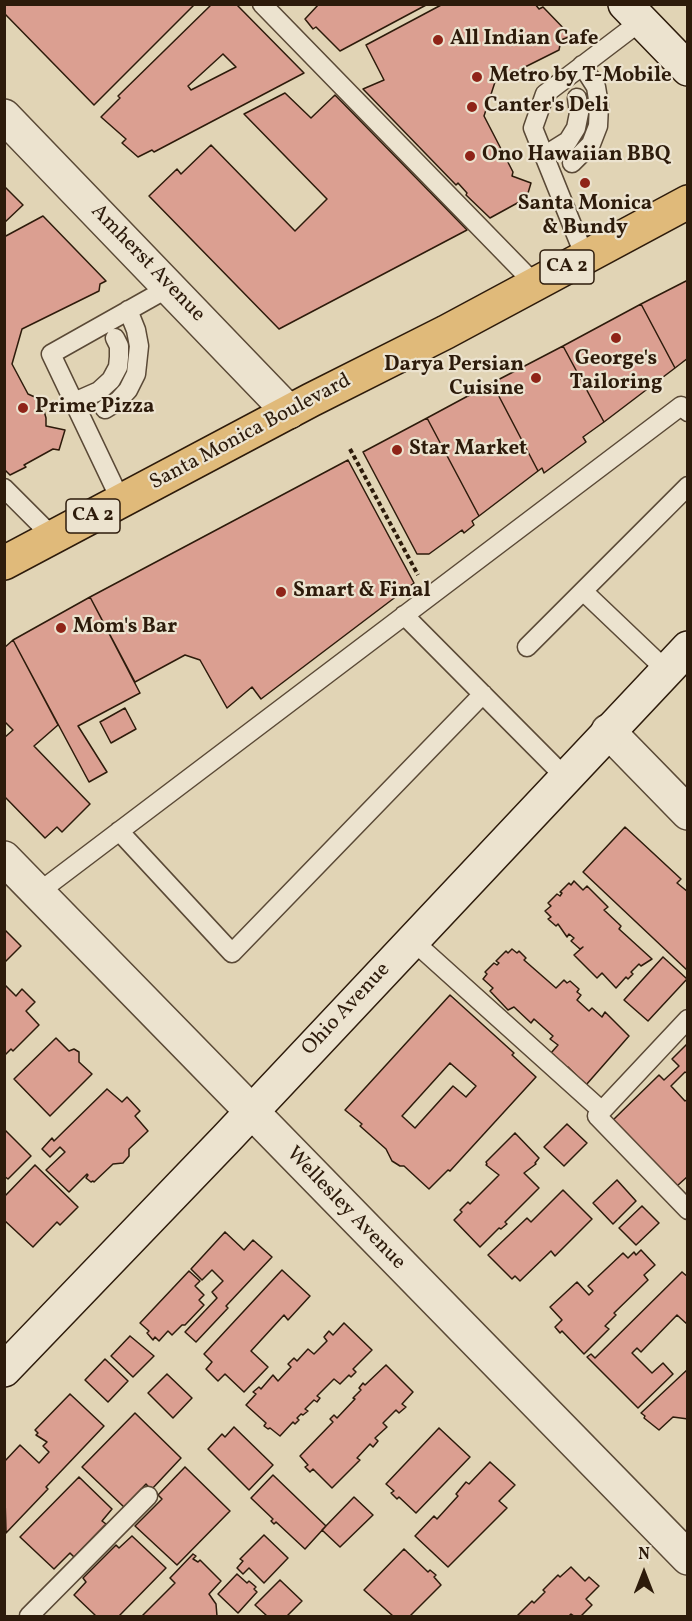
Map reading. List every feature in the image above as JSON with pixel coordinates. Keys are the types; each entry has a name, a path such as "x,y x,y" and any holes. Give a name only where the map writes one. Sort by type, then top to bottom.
{"main road":[{"name":"Santa Monica Boulevard","path":"4,563 687,202"}],"street":[{"path":"633,13 687,69"},
{"name":"Amherst Avenue","path":"4,116 289,412"},
{"name":"Ohio Avenue","path":"4,1370 251,1112 677,659"},
{"path":"608,731 687,813"},
{"name":"Wellesley Avenue","path":"4,858 687,1558"}],"lane":[{"path":"262,4 535,284"},
{"path":"585,257 533,128 545,94 582,65 633,13"},
{"path":"572,163 591,144 598,126 599,105 596,87 582,65"},
{"path":"544,156 568,141 576,128 579,113 577,98"},
{"path":"121,501 51,354 170,286"},
{"path":"105,410 118,402 128,390 136,374 139,346 136,330 128,310"},
{"path":"74,402 99,391 111,380 118,367 119,357 119,346 114,338"},
{"path":"39,892 681,406 687,412"},
{"path":"527,647 687,486"},
{"path":"4,488 53,537"},
{"path":"583,591 677,659"},
{"path":"404,615 565,777"},
{"path":"119,831 232,953 483,694"},
{"path":"412,940 602,1111"},
{"path":"687,1019 597,1116 687,1210"},
{"path":"29,1617 148,1496"}],"path":[{"path":"350,448 430,596"}],"building":[{"path":"4,4 195,4 94,105 4,13"},
{"path":"212,4 236,4 304,73 154,152 152,150 138,157 122,143 126,139 101,117 120,98 118,96","holes":["223,54 236,67 191,90 188,86"]},
{"path":"319,4 428,4 340,51 316,27 313,29 305,19"},
{"path":"443,4 535,4 539,9 543,7 571,36 561,40 559,50 495,82 484,116 513,172 512,176 531,183 525,203 521,201 490,218 363,89 384,80 366,45"},
{"path":"285,93 311,118 335,95 467,230 279,329 149,196 177,169 181,174 211,145 295,231 327,199 244,114"},
{"path":"4,186 23,205 4,223"},
{"path":"43,216 106,281 100,284 99,291 22,329 12,364 28,394 37,398 43,407 46,426 65,430 59,450 53,449 10,475 4,469 4,237"},
{"path":"688,280 688,358 675,368 641,304"},
{"path":"641,304 675,368 604,422 563,346"},
{"path":"563,346 604,422 583,437 586,442 544,473 542,468 538,471 492,383"},
{"path":"492,383 538,471 479,516 427,418"},
{"path":"427,418 479,516 472,521 474,525 464,533 462,530 429,554 417,554 363,452"},
{"path":"348,460 414,583 261,699 252,687 227,708 200,660 185,655 135,682 90,597"},
{"path":"90,597 140,693 78,726 107,772 89,782 13,640"},
{"path":"13,640 58,725 34,746 90,804 62,832 57,827 45,838 4,796 4,738 13,730 4,721 4,648"},
{"path":"125,708 136,729 111,743 100,722"},
{"path":"625,827 681,879 677,883 688,892 688,971 583,872"},
{"path":"574,881 583,890 587,886 608,907 604,910 621,926 619,929 652,959 641,966 639,964 631,972 633,974 628,979 626,977 616,988 602,973 597,978 574,955 583,947 580,949 571,941 574,938 569,934 567,937 558,924 556,926 548,919 551,917 545,911 551,906 548,903 557,894 560,896 562,893 560,892"},
{"path":"4,929 21,946 4,963"},
{"path":"512,949 517,953 519,951 526,958 524,960 556,988 564,980 567,983 570,981 579,989 577,992 581,995 577,1000 589,1011 592,1008 602,1017 605,1012 629,1036 586,1085 574,1077 576,1075 568,1067 566,1070 552,1057 554,1055 551,1053 558,1045 550,1039 553,1036 534,1019 531,1023 514,1007 508,1010 490,991 493,988 483,979 487,974 485,972 494,963 497,965 499,963 496,961 506,951 508,953"},
{"path":"663,957 687,979 648,1021 624,1000"},
{"path":"4,984 16,996 22,989 35,1002 26,1011 39,1025 13,1051 11,1049 4,1056"},
{"path":"450,995 514,1053 512,1055 536,1077 450,1171 448,1170 429,1189 404,1166 392,1161 386,1149 345,1110","holes":["450,1063 476,1086 466,1097 453,1086 415,1128 402,1116"]},
{"path":"56,1038 69,1051 74,1049 79,1052 79,1062 92,1074 50,1116 14,1079"},
{"path":"688,1043 688,1074 685,1072 671,1086 685,1101 688,1099 688,1176 677,1186 613,1120 659,1075 664,1080 679,1066 672,1059"},
{"path":"107,1089 122,1102 127,1097 140,1111 135,1116 148,1131 129,1149 129,1156 123,1163 113,1164 94,1182 86,1178 87,1174 69,1192 46,1170 65,1152 60,1147 50,1157 42,1149 52,1138 54,1141"},
{"path":"567,1124 587,1143 564,1166 544,1147"},
{"path":"4,1129 31,1156 8,1179 4,1176"},
{"path":"515,1133 539,1158 536,1164 524,1173 539,1188 505,1222 507,1224 499,1228 480,1247 454,1220 468,1202 470,1204 499,1175 486,1165 486,1162"},
{"path":"35,1165 78,1207 60,1225 57,1222 33,1247 4,1220 4,1197"},
{"path":"617,1180 636,1201 613,1224 593,1203"},
{"path":"563,1190 592,1219 555,1256 551,1251 520,1281 515,1276 512,1279 488,1255 527,1218 531,1222"},
{"path":"642,1206 659,1223 636,1245 619,1228"},
{"path":"225,1232 244,1250 253,1240 272,1257 196,1342 185,1332 217,1298 212,1292 223,1281 212,1270 202,1280 191,1269"},
{"path":"641,1250 655,1265 644,1275 648,1280 614,1313 616,1315 605,1326 609,1329 584,1354 562,1331 560,1333 555,1327 562,1320 550,1307 577,1282 589,1295 593,1291 588,1286 623,1253 628,1258 634,1252 636,1255"},
{"path":"282,1270 310,1296 288,1320 284,1315 251,1351 268,1367 244,1392 225,1374 218,1381 206,1369 212,1362 204,1354"},
{"path":"189,1271 200,1281 195,1286 204,1295 199,1300 204,1305 172,1335 168,1331 159,1341 155,1337 153,1340 147,1333 149,1331 140,1323"},
{"path":"682,1272 688,1277 688,1325 677,1315 641,1352 637,1348 632,1353 652,1373 663,1363 673,1374 638,1408 587,1357 591,1354 595,1358"},
{"path":"344,1323 372,1350 353,1369 356,1372 351,1377 349,1375 340,1384 334,1379 317,1396 320,1398 317,1402 314,1400 305,1409 308,1411 301,1414 297,1418 299,1420 295,1424 293,1422 280,1436 270,1428 268,1429 264,1426 266,1423 246,1405 256,1394 253,1392 259,1387 261,1389 273,1375 278,1381 291,1367 288,1364 294,1358 297,1361 308,1349 314,1354 327,1341 324,1337 329,1331 333,1335"},
{"path":"130,1336 154,1356 133,1377 111,1356"},
{"path":"105,1359 128,1381 108,1402 85,1380"},
{"path":"386,1365 413,1392 402,1404 406,1407 399,1413 396,1410 383,1423 387,1427 375,1438 378,1441 373,1447 370,1444 357,1458 360,1460 332,1488 313,1469 310,1472 305,1467 308,1465 300,1456 333,1422 330,1419 334,1415 337,1418 355,1399 353,1398 361,1390 359,1388 363,1383 365,1385"},
{"path":"688,1369 688,1419 673,1417 659,1430 641,1413"},
{"path":"167,1374 192,1398 173,1418 148,1393"},
{"path":"70,1394 104,1426 6,1533 4,1462 20,1445 39,1463 49,1452 43,1446 47,1442 36,1435 38,1433 35,1430"},
{"path":"135,1413 181,1458 151,1490 146,1484 124,1507 82,1467"},
{"path":"234,1427 273,1465 249,1490 208,1449 222,1434 225,1437"},
{"path":"439,1428 470,1457 416,1513 399,1497 397,1499 391,1493 394,1491 386,1484"},
{"path":"490,1462 515,1485 499,1501 507,1508 448,1567 415,1536 434,1516 437,1519 458,1496 456,1494 466,1482 469,1484"},
{"path":"185,1467 230,1511 177,1565 135,1526 162,1499 158,1495"},
{"path":"273,1475 326,1526 305,1549 276,1522 274,1524 271,1521 273,1519 251,1498"},
{"path":"79,1477 112,1509 102,1521 106,1524 74,1557 70,1553 54,1569 20,1537"},
{"path":"354,1497 373,1515 340,1547 322,1530"},
{"path":"264,1535 288,1558 264,1583 249,1568 243,1574 237,1568 243,1561 240,1559"},
{"path":"132,1536 166,1568 119,1616 96,1616 74,1595 86,1582 83,1578 116,1545 119,1548"},
{"path":"404,1549 428,1572 430,1570 436,1575 434,1577 441,1585 410,1616 393,1616 364,1590"},
{"path":"193,1554 196,1556 193,1559 198,1562 200,1560 221,1581 209,1594 216,1604 217,1616 142,1616 175,1583 170,1578"},
{"path":"571,1567 585,1581 589,1577 599,1586 586,1599 592,1605 581,1616 571,1614 569,1616 517,1616 545,1592 543,1590 558,1575 560,1577"},
{"path":"237,1574 256,1587 254,1589 257,1592 238,1613 218,1594"},
{"path":"280,1580 302,1601 287,1616 267,1616 255,1605"}],"place":[{"name":"All Indian Cafe","path":"438,40"},
{"name":"Metro by T-Mobile","path":"477,77"},
{"name":"Canter's Deli","path":"472,107"},
{"name":"Ono Hawaiian BBQ","path":"470,156"},
{"name":"Santa Monica & Bundy","path":"585,183"},
{"name":"George's Tailoring","path":"616,338"},
{"name":"Darya Persian Cuisine","path":"536,378"},
{"name":"Prime Pizza","path":"23,408"},
{"name":"Star Market","path":"397,450"},
{"name":"Smart & Final","path":"281,592"},
{"name":"Mom's Bar","path":"61,628"}]}
